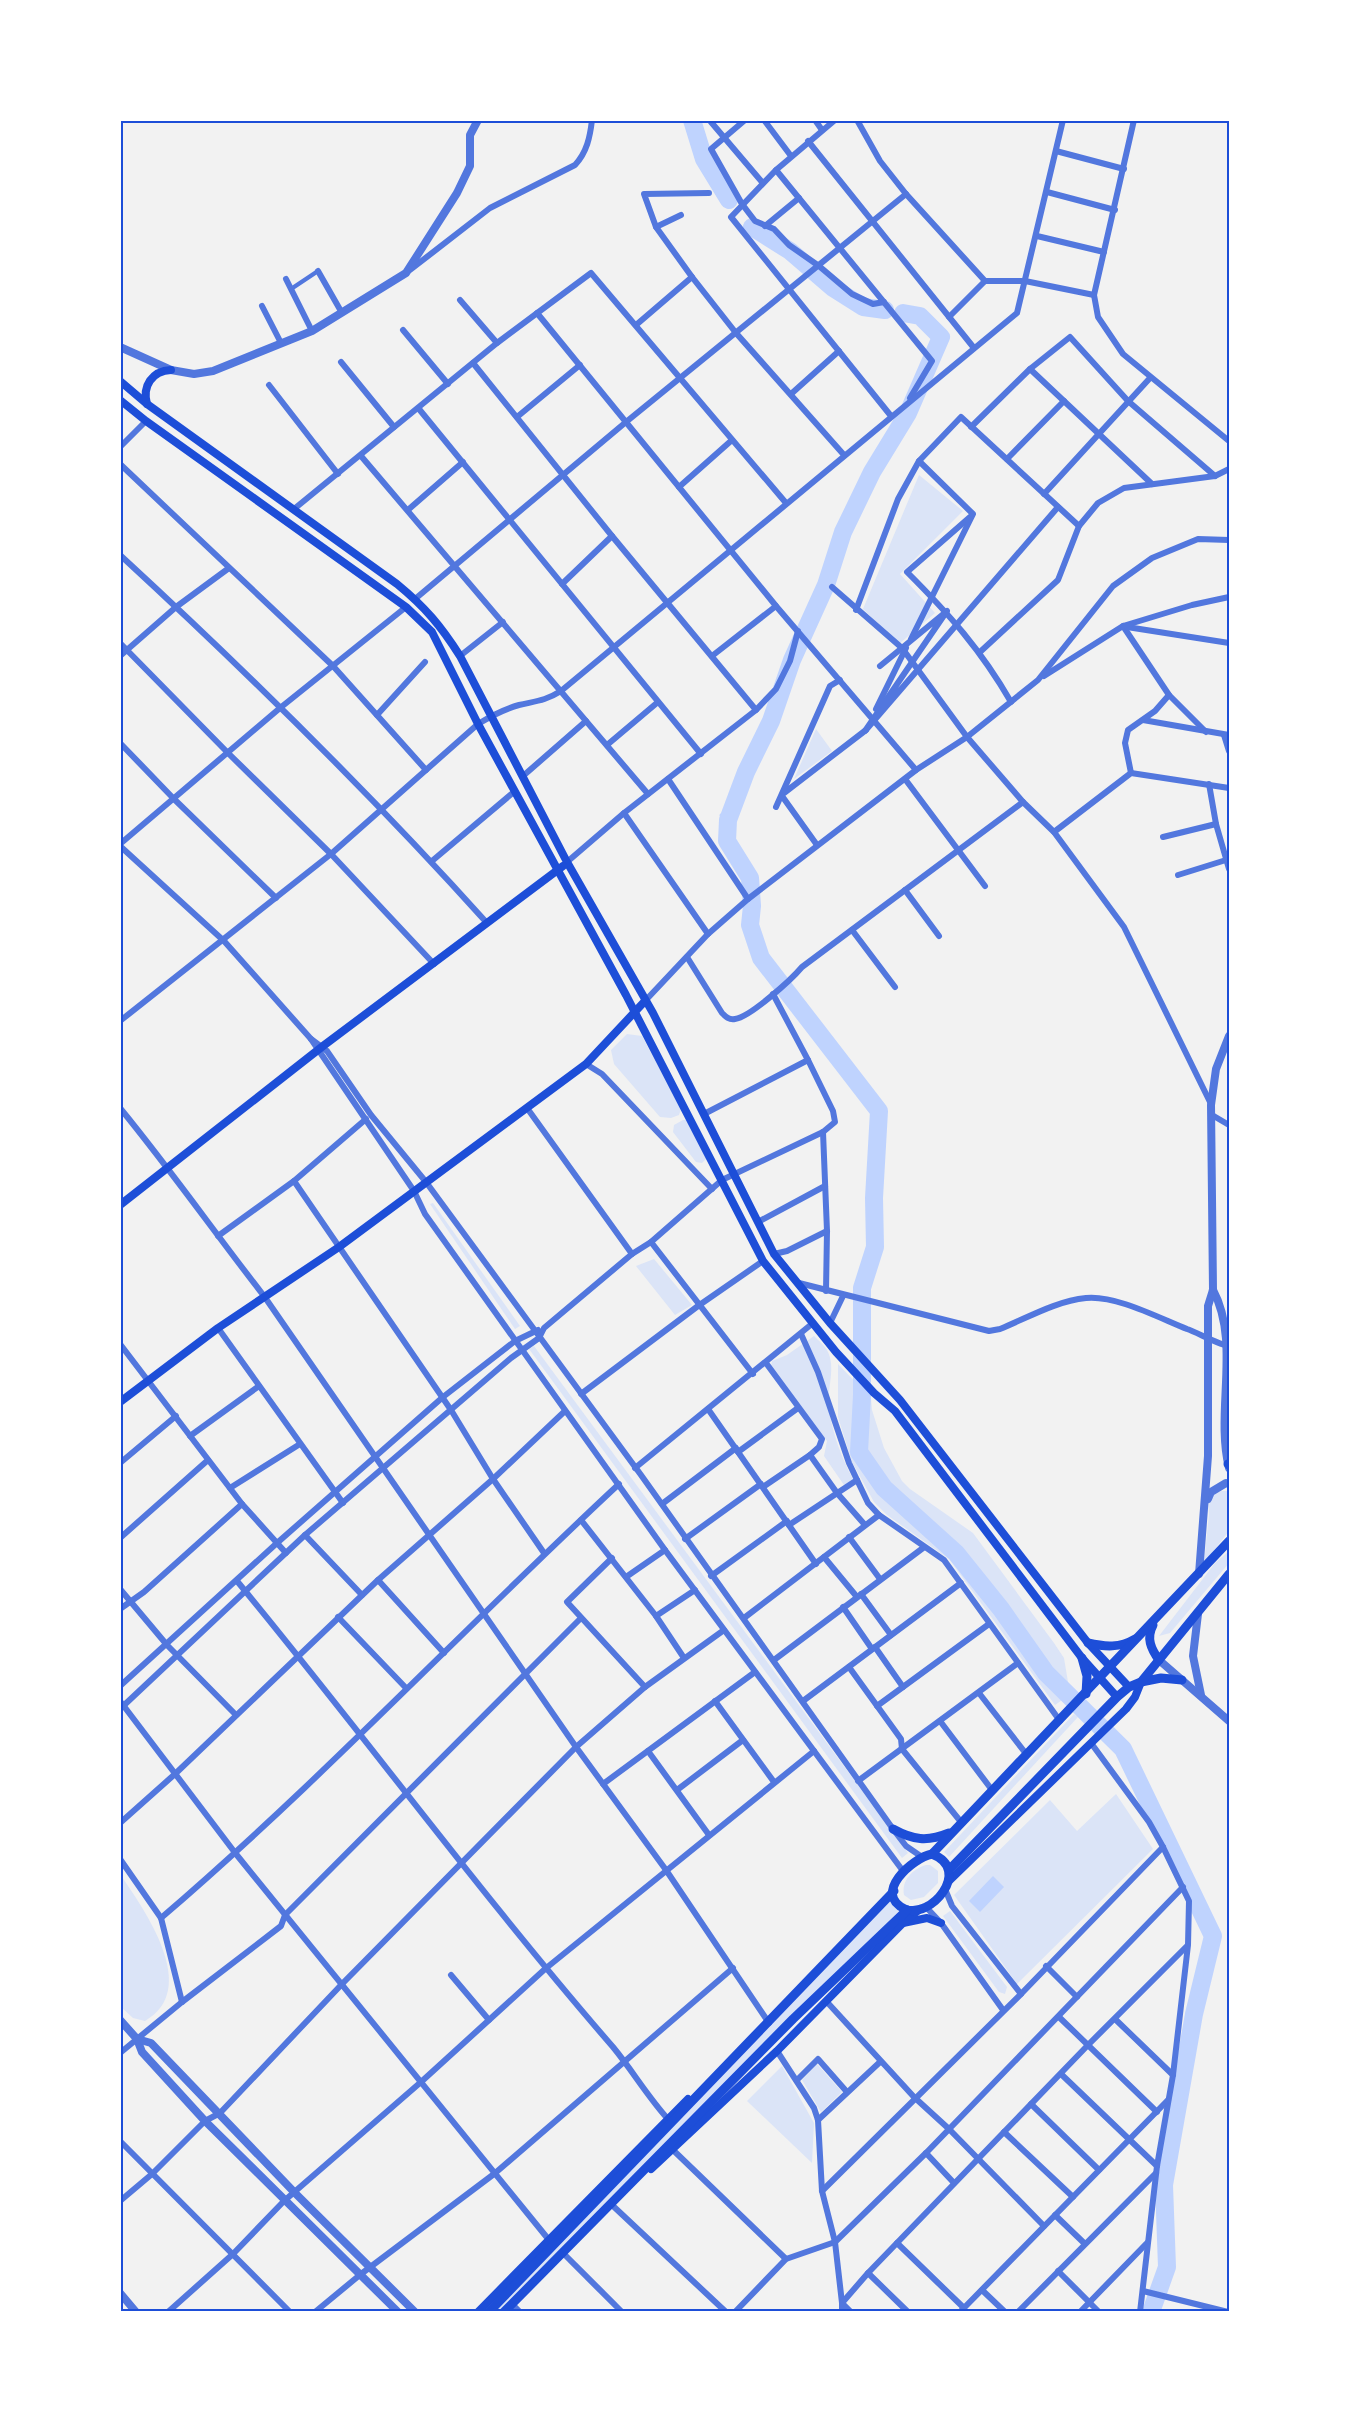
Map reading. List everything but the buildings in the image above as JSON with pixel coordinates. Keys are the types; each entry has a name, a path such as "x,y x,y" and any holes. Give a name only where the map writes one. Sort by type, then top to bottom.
{"main road":[{"path":"147,405 145,392 150,380 159,372 171,370"},
{"path":"120,381 147,405 294,509 415,599 442,627 460,656 567,862 645,1001 774,1254 830,1323 881,1382 900,1400 1088,1643 1129,1687"},
{"path":"120,400 144,424 406,607 432,632 478,724 559,870 763,1261 836,1352 874,1393 895,1411 1082,1659 1117,1697"},
{"path":"120,1205 320,1048 567,862"},
{"path":"120,1402 218,1328 339,1247 586,1064 645,1001"},
{"path":"478,2312 768,2021 878,1903 900,1875 922,1857 932,1854 1111,1668 1229,1541"},
{"path":"515,2310 563,2253 777,2051 796,2024 827,2002 903,1923 946,1886 1114,1721 1132,1702 1141,1682 1229,1574"},
{"path":"1155,1621 1150,1630 1150,1641 1159,1660"},
{"path":"1088,1643 1117,1646 1130,1642 1143,1634"},
{"path":"1082,1659 1087,1676 1085,1695"},
{"path":"949,1870 1129,1687 1161,1678 1182,1680"},
{"path":"893,1829 906,1836 925,1840 954,1831"},
{"path":"932,1854 945,1860 949,1870 946,1886"},
{"path":"489,2312 894,1891 900,1875"},
{"path":"894,1891 898,1904 907,1910"},
{"path":"504,2312 796,2024 907,1910 923,1908"},
{"path":"903,1923 927,1918 941,1923"}],"street":[{"path":"406,273 457,193 470,166 470,135 478,120"},
{"path":"120,347 171,370 194,374 213,371 312,331 406,273 490,208 575,165 590,139 592,120"},
{"path":"745,120 711,149 742,204 755,221 774,229 789,245 852,294 873,303 884,302"},
{"path":"764,120 790,156"},
{"path":"815,120 822,130"},
{"path":"835,120 790,156 730,217 891,416"},
{"path":"857,120 880,160 906,194 985,281"},
{"path":"120,1021 224,941 331,854 478,724 518,705 545,701 561,691 1017,313 1063,120"},
{"path":"1133,120 1115,210 1094,295 1098,317 1123,354 1229,441"},
{"path":"711,122 762,182"},
{"path":"808,141 974,348"},
{"path":"1056,151 1124,169"},
{"path":"776,170 932,361 910,401"},
{"path":"1047,192 1115,210"},
{"path":"709,194 644,194 656,227 692,277 736,333 844,455"},
{"path":"415,599 626,422 906,194"},
{"path":"765,226 799,198"},
{"path":"656,227 681,214"},
{"path":"1037,236 1104,252"},
{"path":"291,289 318,271 342,313"},
{"path":"294,509 362,456 473,363 591,273 786,503"},
{"path":"636,325 692,277"},
{"path":"286,279 312,331"},
{"path":"949,317 985,281 1026,281 1094,295"},
{"path":"460,300 497,344"},
{"path":"262,306 281,343"},
{"path":"537,313 776,606 916,770"},
{"path":"403,330 448,384"},
{"path":"971,427 1030,369 1070,338 1128,401 1215,477"},
{"path":"791,394 839,351"},
{"path":"341,363 394,428"},
{"path":"473,363 756,710"},
{"path":"517,417 580,365"},
{"path":"1030,369 1152,484"},
{"path":"1044,494 1150,378"},
{"path":"268,386 338,474"},
{"path":"1007,459 1064,401"},
{"path":"419,409 701,754"},
{"path":"856,610 898,499 919,461 961,417 1079,526"},
{"path":"120,447 144,424"},
{"path":"679,487 732,440"},
{"path":"362,456 648,794"},
{"path":"919,461 973,514"},
{"path":"409,510 463,462"},
{"path":"120,464 333,666 426,770"},
{"path":"980,652 1058,580 1079,526 1098,503 1124,488 1215,477 1229,469"},
{"path":"865,731 1058,507"},
{"path":"973,514 907,572 947,611 980,652 1011,702"},
{"path":"865,731 973,514"},
{"path":"562,584 612,536"},
{"path":"1038,680 1113,586 1144,563 1198,539 1229,540"},
{"path":"120,555 280,708 432,861 488,922"},
{"path":"120,656 176,607 229,567"},
{"path":"832,587 902,648 967,737 1023,802 1054,832 1124,927 1211,1105"},
{"path":"645,1001 708,934 762,887 916,770 967,737 1038,680 1123,626 1192,604 1229,597"},
{"path":"712,656 776,606"},
{"path":"406,607 280,708 120,845 224,941 320,1048 426,1182 662,1504 893,1829 906,1846 922,1857"},
{"path":"865,731 947,611"},
{"path":"880,666 947,611"},
{"path":"460,656 503,622"},
{"path":"1123,626 1229,643"},
{"path":"1123,626 1169,695 1206,732"},
{"path":"567,862 624,813 756,710 776,689 790,661 800,633"},
{"path":"120,643 331,854 434,964"},
{"path":"377,715 425,662"},
{"path":"776,807 830,686 840,680"},
{"path":"1131,773 1125,743 1128,730 1143,720 1169,695"},
{"path":"607,744 658,702"},
{"path":"1143,720 1227,735 1229,751"},
{"path":"522,776 586,721"},
{"path":"782,796 876,723"},
{"path":"120,743 276,898"},
{"path":"1054,832 1131,773 1229,788"},
{"path":"668,779 748,899"},
{"path":"905,779 985,886"},
{"path":"1209,784 1216,824 1229,869"},
{"path":"432,861 515,791"},
{"path":"782,796 817,845"},
{"path":"687,957 722,1013 729,1018 737,1018 775,993 802,967 1023,802"},
{"path":"624,813 708,934"},
{"path":"1163,837 1216,824"},
{"path":"1178,875 1226,860"},
{"path":"904,890 939,936"},
{"path":"852,930 895,987"},
{"path":"549,2240 236,1854 121,1705 305,1535 521,1350 539,1338 544,1328 632,1254 651,1242 722,1180 823,1132 835,1122 833,1111 775,993"},
{"path":"1199,1575 1208,1456 1208,1305 1213,1290 1211,1105 1216,1069 1229,1036"},
{"path":"320,1048 365,1120 414,1191 425,1214 565,1412 814,1751 900,1875"},
{"path":"704,1114 808,1060"},
{"path":"586,1064 602,1074 712,1189"},
{"path":"120,1108 169,1167 264,1296 576,1747 666,1870 768,2021"},
{"path":"527,1108 632,1254"},
{"path":"218,1236 294,1181 371,1115"},
{"path":"1212,1115 1229,1125"},
{"path":"823,1132 827,1231 826,1291"},
{"path":"294,1181 443,1397 493,1479 544,1553"},
{"path":"758,1222 825,1186"},
{"path":"774,1254 787,1251 827,1231"},
{"path":"651,1242 698,1306 753,1374"},
{"path":"581,1394 698,1306 763,1261"},
{"path":"795,1282 843,1296 989,1331 1000,1329 1065,1302 1088,1298 1114,1301 1227,1346"},
{"path":"1213,1290 1220,1305 1227,1346 1225,1447 1229,1466"},
{"path":"830,1323 843,1296"},
{"path":"635,1468 813,1323"},
{"path":"218,1328 343,1503"},
{"path":"120,1686 374,1456 443,1397 515,1341 534,1330 544,1328"},
{"path":"801,1334 818,1372 856,1480 868,1503 879,1515 923,1548 944,1560 1060,1721"},
{"path":"120,1344 242,1504 286,1553"},
{"path":"685,1539 819,1447 822,1439 766,1363"},
{"path":"190,1436 259,1386"},
{"path":"662,1504 798,1408"},
{"path":"708,1409 816,1564"},
{"path":"120,1823 175,1774 378,1580 429,1537 565,1412"},
{"path":"120,1463 176,1416"},
{"path":"230,1488 300,1444"},
{"path":"810,1455 837,1493 865,1525"},
{"path":"120,1538 208,1460"},
{"path":"711,1576 856,1480"},
{"path":"1205,1507 1211,1492 1226,1483 1229,1484"},
{"path":"161,1918 236,1854 544,1553 619,1484"},
{"path":"120,1609 144,1592 242,1504"},
{"path":"744,1618 879,1515"},
{"path":"581,1520 656,1616 684,1658"},
{"path":"305,1535 362,1595"},
{"path":"849,1537 880,1580"},
{"path":"774,1660 923,1548"},
{"path":"626,1577 665,1550"},
{"path":"824,1557 891,1635"},
{"path":"612,1558 567,1602 645,1687"},
{"path":"378,1580 444,1653"},
{"path":"237,1581 298,1655 461,1865 545,1969 624,2061 668,2119"},
{"path":"803,1701 961,1583"},
{"path":"120,1589 167,1645 236,1715"},
{"path":"656,1616 695,1590"},
{"path":"843,1607 903,1687"},
{"path":"1198,1614 1193,1656 1201,1696"},
{"path":"338,1617 406,1688"},
{"path":"120,2053 182,2001 280,1926 285,1915 581,1618"},
{"path":"877,1706 989,1624"},
{"path":"120,2201 152,2174 205,2121 220,2113 342,1984 576,1747 645,1687 724,1630"},
{"path":"1159,1660 1229,1721"},
{"path":"858,1780 1018,1663"},
{"path":"849,1667 901,1739 902,1749 961,1822"},
{"path":"603,1784 755,1672"},
{"path":"979,1693 1027,1755"},
{"path":"715,1701 774,1782"},
{"path":"940,1721 992,1790"},
{"path":"677,1790 743,1740"},
{"path":"1093,1742 1149,1822 1190,1901 1188,1945 1173,2075 1156,2169 1148,2243 1146,2292 1140,2312"},
{"path":"648,1751 710,1835"},
{"path":"168,2312 233,2254 284,2201 421,2082 545,1969 814,1751"},
{"path":"822,2191 914,2097 1021,1994 1164,1847"},
{"path":"120,1859 161,1918 182,2001"},
{"path":"946,1886 952,1906 1021,1994"},
{"path":"735,2312 786,2259 835,2242 926,2153 1183,1887"},
{"path":"923,1908 941,1923 1002,2010"},
{"path":"842,2303 868,2272 1031,2103 1188,1945"},
{"path":"1046,1966 1077,1997"},
{"path":"315,2312 361,2274 494,2174 733,1968"},
{"path":"451,1975 489,2020"},
{"path":"827,2002 880,2062 1044,2226"},
{"path":"1059,2017 1157,2112"},
{"path":"1115,2019 1173,2075"},
{"path":"120,2020 137,2039 142,2052 205,2121 398,2312"},
{"path":"137,2039 151,2043 295,2193 415,2312"},
{"path":"777,2051 814,2108 818,2120 822,2191 835,2242 842,2312"},
{"path":"797,2080 818,2059 847,2092"},
{"path":"818,2120 880,2062"},
{"path":"1061,2074 1156,2169"},
{"path":"897,2243 962,2310 1169,2100"},
{"path":"1031,2103 1099,2170"},
{"path":"1004,2132 1073,2197"},
{"path":"120,2141 290,2312"},
{"path":"672,2149 786,2259"},
{"path":"926,2153 954,2183"},
{"path":"1018,2312 1156,2169"},
{"path":"612,2205 726,2312"},
{"path":"1055,2215 1084,2243"},
{"path":"1080,2312 1148,2243"},
{"path":"563,2253 622,2312"},
{"path":"1058,2271 1099,2312"},
{"path":"868,2272 908,2312"},
{"path":"982,2290 1005,2312"},
{"path":"1146,2292 1204,2309 1228,2312"},
{"path":"120,2293 136,2312"},
{"path":"842,2303 851,2312"}],"shaded area":[{"path":"919,475 963,511 900,574 935,613 899,644 863,609"},
{"path":"816,729 832,751 794,779"},
{"path":"627,1034 642,1036 681,1109 679,1115 671,1118 660,1117 614,1064 611,1050"},
{"path":"687,1120 706,1159 702,1163 696,1162 673,1132 674,1125"},
{"path":"433,1203 520,1326 515,1329 430,1204"},
{"path":"654,1259 692,1305 675,1315 636,1266"},
{"path":"814,1336 826,1348 830,1357 828,1402 832,1427 853,1479 848,1485 844,1485 824,1456 827,1441 771,1366 772,1361 787,1355"},
{"path":"534,1346 908,1853 902,1858 529,1349"},
{"path":"838,1364 871,1398 872,1410 884,1448 902,1481 973,1533 1064,1658 1069,1688 1065,1698 1055,1705 949,1559 887,1515 874,1502 852,1462 838,1417"},
{"path":"1229,1491 1229,1531 1204,1563 1208,1504 1215,1493"},
{"path":"1229,1551 1229,1563 1170,1633 1159,1636 1215,1563"},
{"path":"1074,1714 1078,1717 949,1857 944,1852"},
{"path":"1116,1794 1153,1849 1017,1984 954,1895 1050,1800 1077,1831"},
{"path":"926,1865 938,1871 938,1883 924,1897 911,1900 904,1895 906,1880 917,1869"},
{"path":"120,1874 154,1928 163,1949 168,1970 168,1990 161,2007 145,2021 133,2018 120,2006"},
{"path":"889,1901 899,1911 502,2312 491,2312"},
{"path":"950,1911 1007,1987 1005,1994 999,1992 943,1916"},
{"path":"817,2064 842,2092 821,2112 802,2080"},
{"path":"782,2066 814,2123 812,2163 747,2101"}],"water":[{"path":"993,1876 1004,1887 980,1912 969,1901"}],"waterway":[{"path":"692,120 704,159 729,200"},
{"path":"752,227 790,251 833,288 863,307 885,310"},
{"path":"903,313 920,316 941,337 908,413 872,472 843,532 826,585 792,660 771,721 746,772 728,820 727,841 750,878 752,906 750,925 761,958 879,1111 874,1198 875,1247 862,1288 862,1395 859,1452 884,1488 956,1553 1001,1609 1046,1673 1123,1749 1213,1936 1194,2014 1164,2185 1167,2267 1151,2312"},
{"path":"721,815 728,820"}]}
